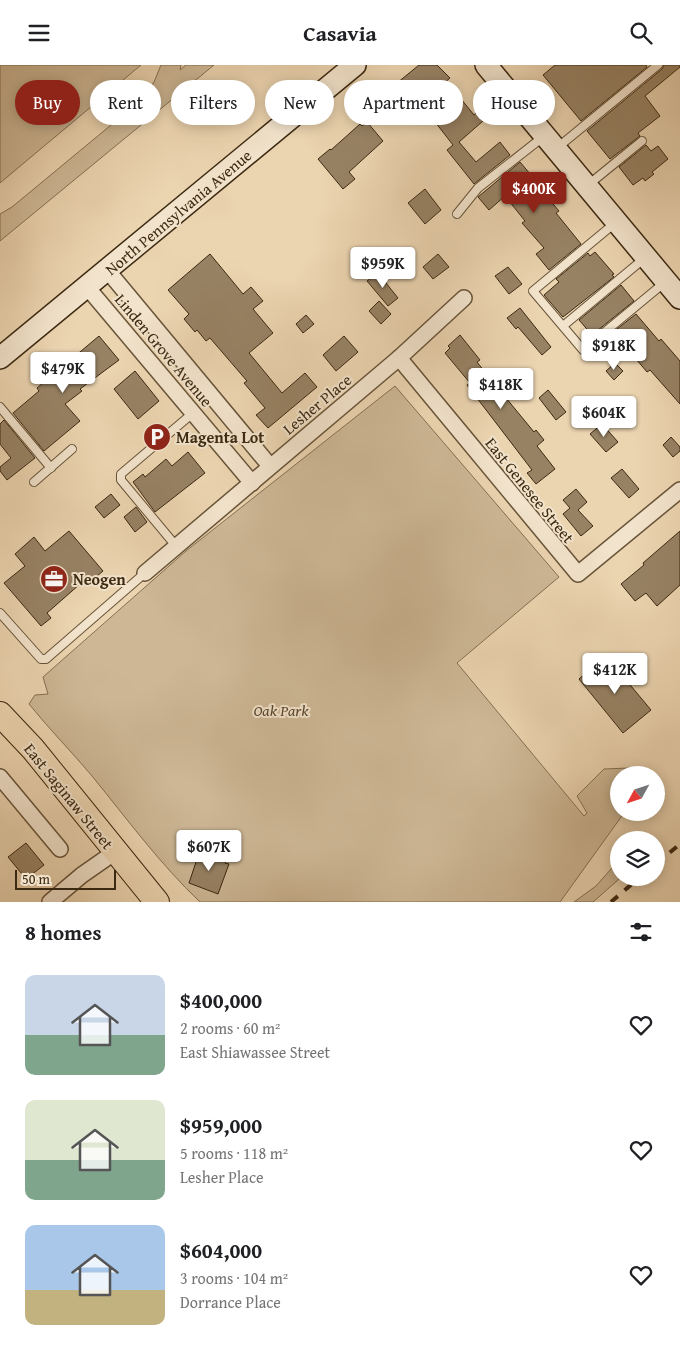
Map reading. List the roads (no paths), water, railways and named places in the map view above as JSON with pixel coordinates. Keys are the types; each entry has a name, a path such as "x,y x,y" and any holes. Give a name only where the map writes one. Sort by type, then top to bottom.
{"main road":[{"name":"North Pennsylvania Avenue","path":"0,358 355,65"},
{"path":"492,67 587,187 675,289"},
{"name":"East Saginaw Street","path":"0,714 33,749 115,853 157,902"}],"street":[{"name":"Linden Grove Avenue","path":"107,270 270,466"},
{"name":"Linden Grove Avenue","path":"87,287 252,483"},
{"name":"Lesher Place","path":"145,573 398,358 464,298"},
{"name":"East Genesee Street","path":"398,358 578,574 680,490"},
{"path":"0,777 5,793 60,849"},
{"path":"52,902 82,875 115,853"}],"lane":[{"path":"457,214 478,188 550,142 658,65"},
{"path":"587,187 642,141"},
{"path":"617,222 533,291 582,350 675,289"},
{"path":"563,326 646,257"},
{"path":"0,407 51,468"},
{"path":"176,546 122,480 121,474 194,413"},
{"path":"34,482 72,449"},
{"path":"0,613 41,659 46,659 145,573"}],"railway":[{"path":"665,856 680,844"},
{"path":"611,902 630,886"}],"place":[{"name":"Magenta Lot","path":"157,437"},
{"name":"Neogen","path":"54,579"}],"park label":[{"name":"Oak Park","path":"281,710"}]}
